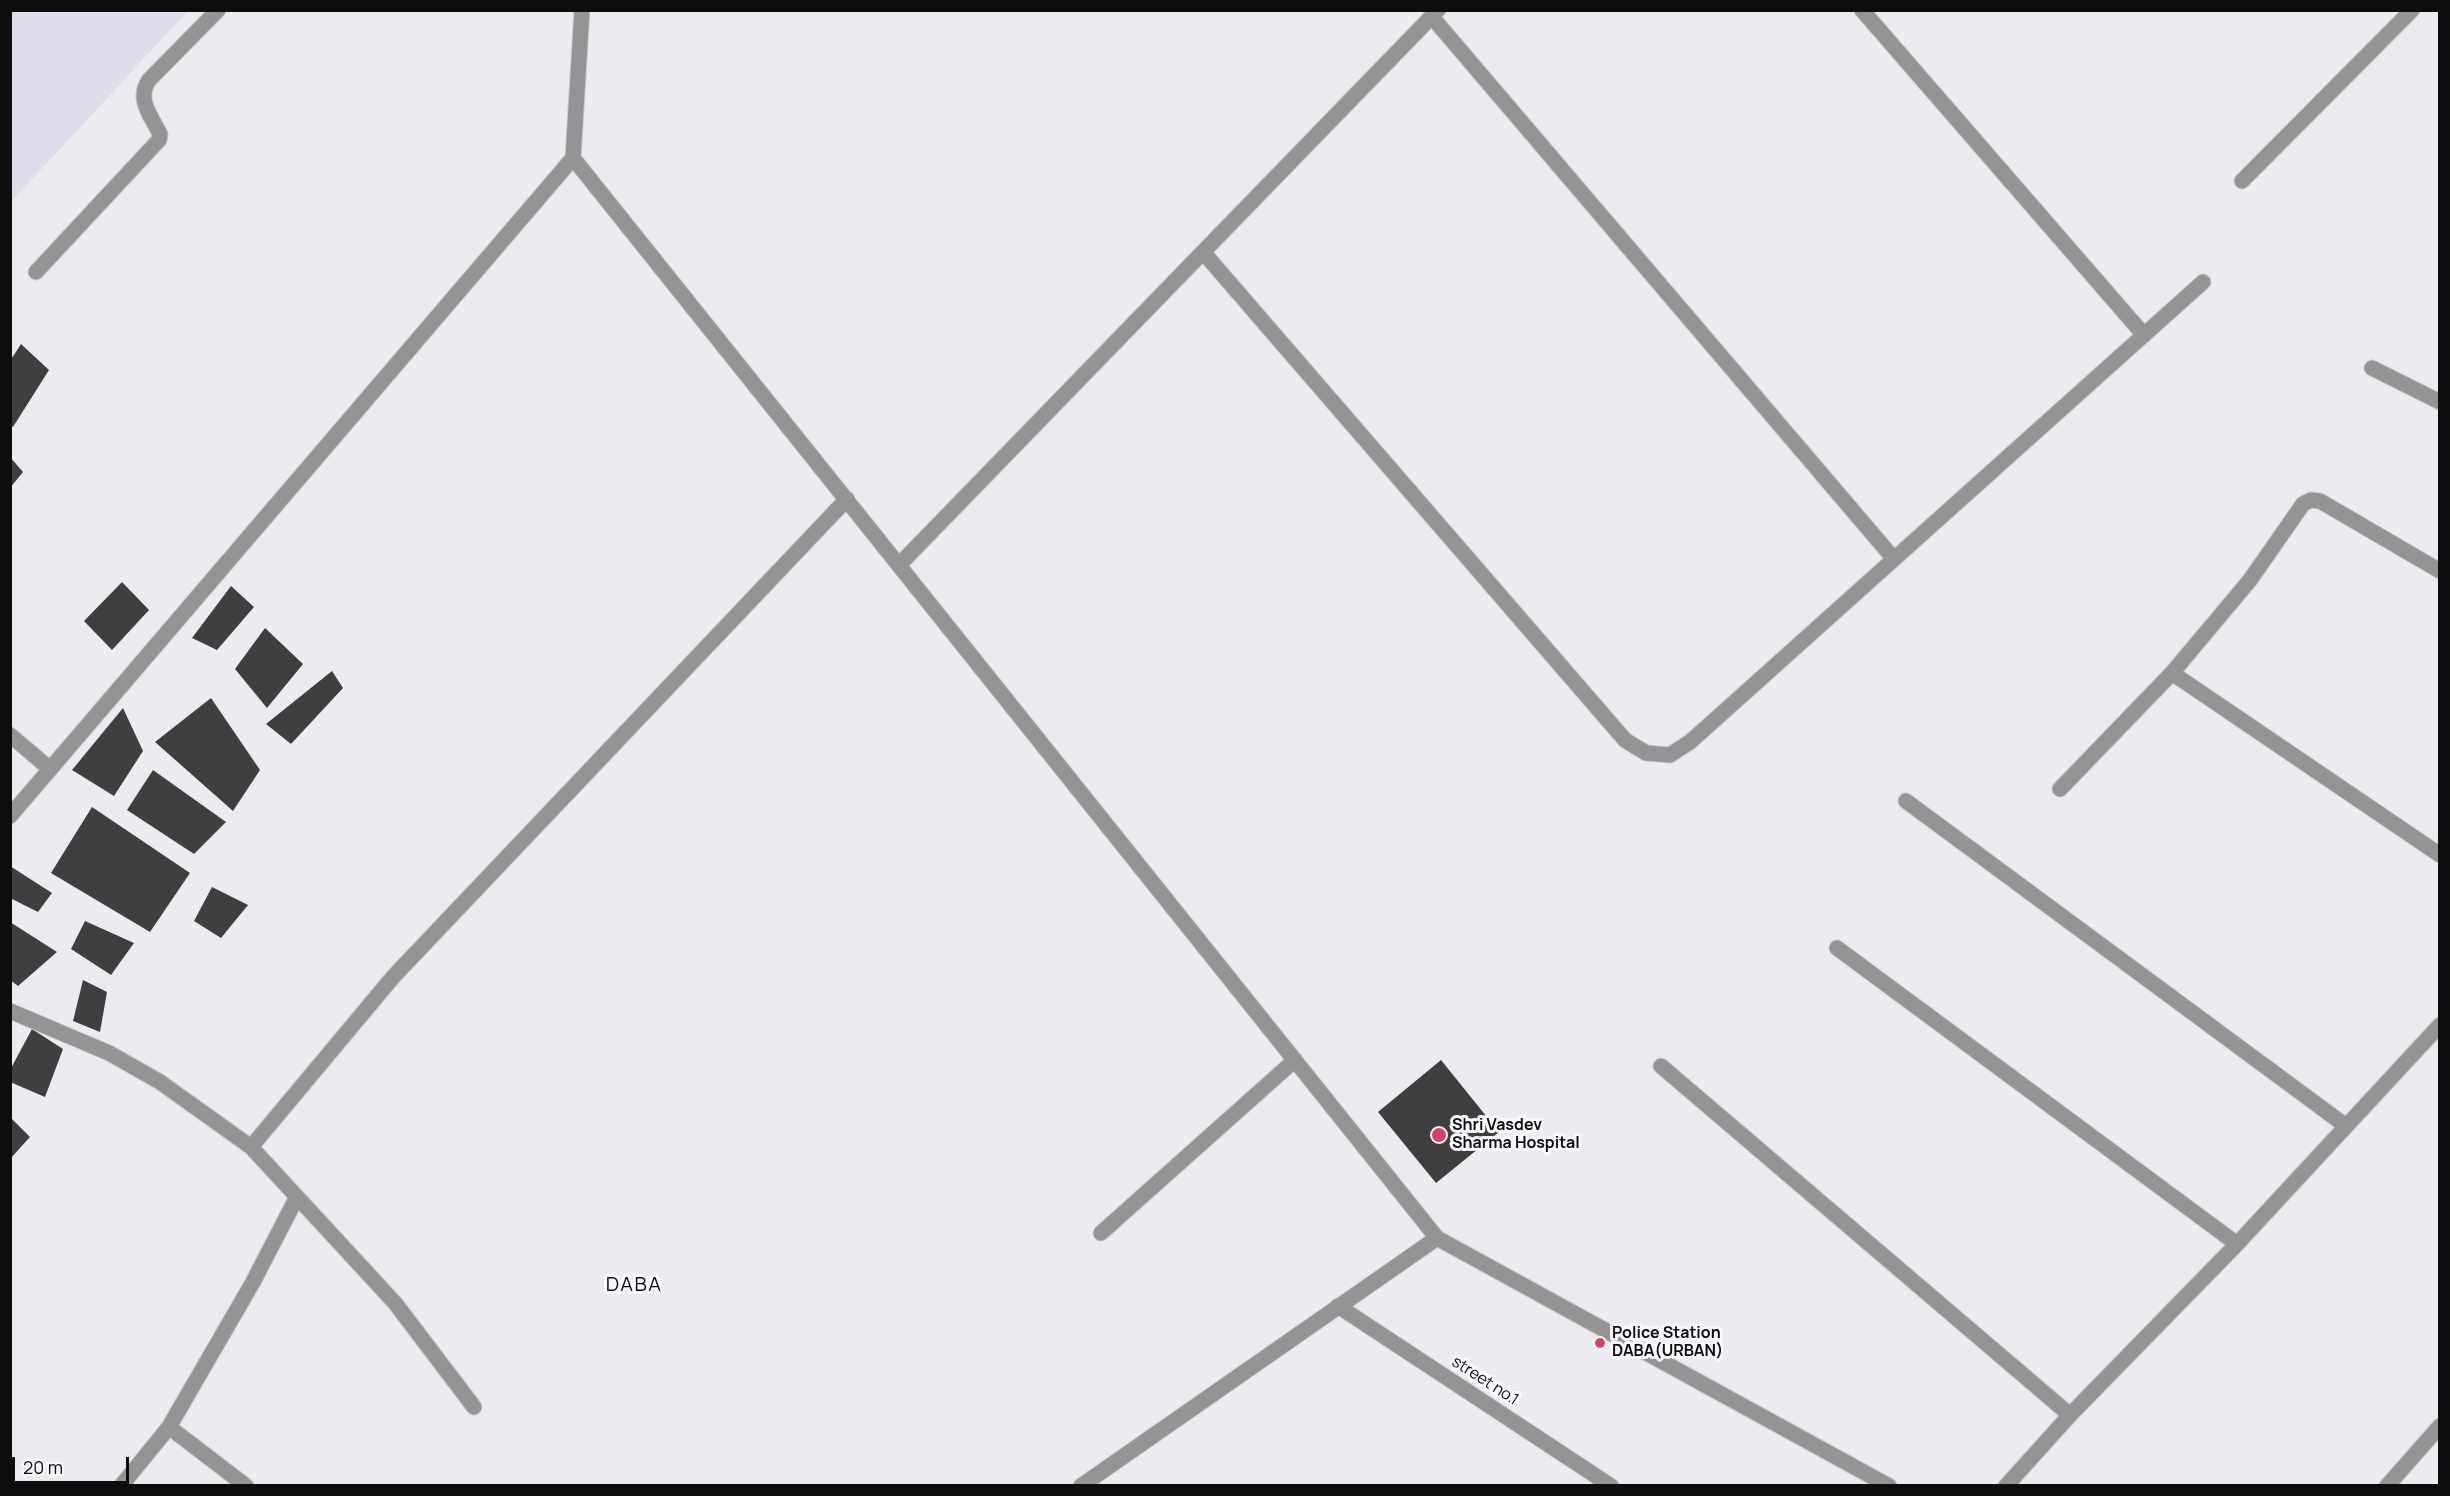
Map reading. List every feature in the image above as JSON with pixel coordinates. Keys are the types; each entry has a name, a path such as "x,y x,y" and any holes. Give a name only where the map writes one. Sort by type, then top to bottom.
{"street":[{"path":"36,272 159,140 160,134 144,104 144,88 149,80 218,10"},
{"path":"10,816 573,158 582,10"},
{"path":"1862,10 2144,335"},
{"path":"2242,181 2412,10"},
{"path":"899,565 1435,14 1894,560"},
{"path":"573,158 1437,1238 1888,1485"},
{"path":"1203,252 1625,740 1646,753 1670,755 1690,742 2203,282"},
{"path":"2372,368 2439,402"},
{"path":"251,1147 393,977 847,499"},
{"path":"2060,789 2172,673 2250,580 2303,504 2311,500 2320,501 2439,571"},
{"path":"2172,673 2439,855"},
{"path":"10,735 50,770"},
{"path":"1906,801 2346,1126"},
{"path":"1837,948 2237,1244"},
{"path":"10,1011 109,1053 160,1082 251,1147 395,1303 474,1407"},
{"path":"2006,1485 2070,1415 2237,1244 2439,1025"},
{"path":"1101,1233 1295,1060"},
{"path":"1661,1066 2070,1415"},
{"path":"121,1485 169,1426 253,1282 297,1197"},
{"path":"1081,1485 1437,1238"},
{"name":"street no.1","path":"1338,1306 1611,1485"},
{"path":"169,1426 246,1485"},
{"path":"2386,1485 2439,1426"}],"shaded area":[{"path":"10,11 188,11 11,202"}],"building":[{"path":"21,344 49,370 13,427 10,424 10,361"},
{"path":"10,457 23,472 10,488"},
{"path":"122,582 149,610 112,650 84,621"},
{"path":"231,586 254,607 217,650 192,638"},
{"path":"265,628 303,664 267,708 235,669"},
{"path":"332,671 343,688 291,744 266,724"},
{"path":"211,698 260,770 233,811 155,742"},
{"path":"123,708 143,751 114,796 72,770"},
{"path":"153,770 226,822 194,854 127,810"},
{"path":"92,807 190,873 150,932 51,873"},
{"path":"10,866 52,893 38,912 10,898"},
{"path":"212,887 248,905 221,938 194,921"},
{"path":"85,921 134,943 111,975 71,949"},
{"path":"10,922 57,952 18,986 10,980"},
{"path":"83,980 107,992 100,1032 73,1021"},
{"path":"32,1029 63,1049 45,1097 10,1082 10,1070"},
{"path":"1441,1060 1499,1132 1436,1183 1378,1112"},
{"path":"10,1117 30,1137 10,1159"}],"place":[{"name":"Shri Vasdev Sharma Hospital","path":"1439,1135"},
{"name":"Police Station DABA(URBAN)","path":"1600,1343"}],"district":[{"name":"DABA","path":"634,1285"}]}
